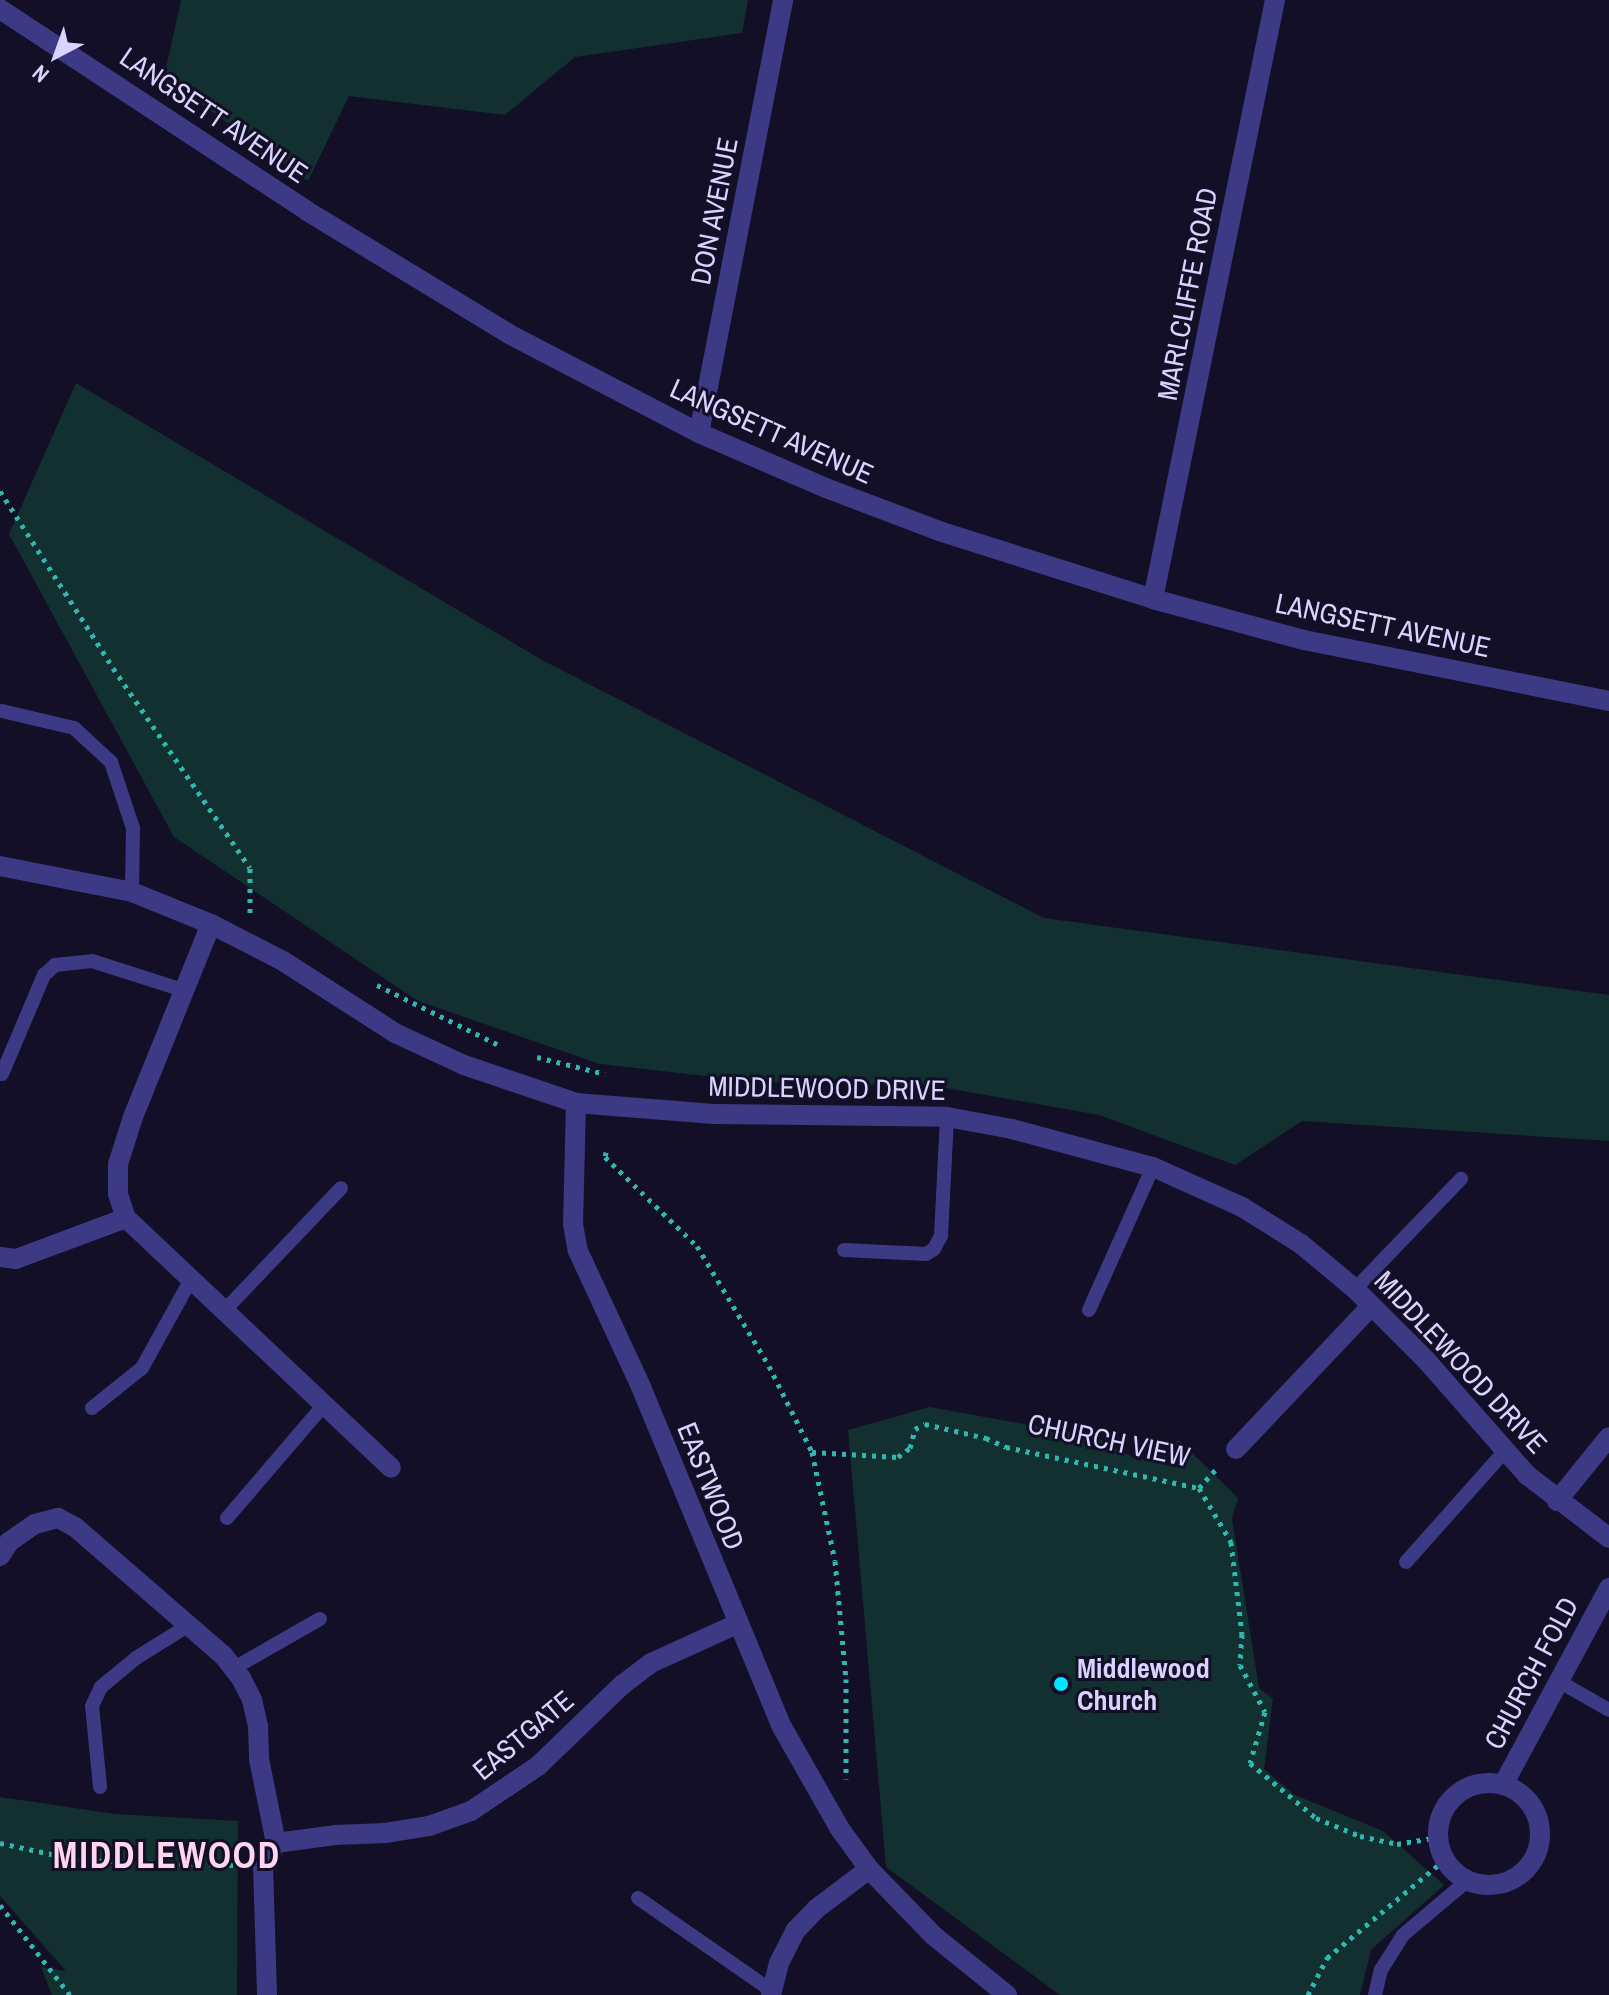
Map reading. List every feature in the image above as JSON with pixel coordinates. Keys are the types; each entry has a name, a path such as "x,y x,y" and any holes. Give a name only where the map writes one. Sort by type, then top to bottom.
{"street":[{"name":"DON AVENUE","path":"699,433 783,0"},
{"name":"MARLCLIFFE ROAD","path":"1153,599 1275,0"},
{"name":"LANGSETT AVENUE","path":"0,9 307,211 509,334 699,433 939,531 1153,599 1304,640 1609,701"},
{"name":"MIDDLEWOOD DRIVE","path":"0,866 132,892 211,924 244,939 395,1033 464,1065 576,1103 714,1114 947,1117 1012,1129 1153,1167 1242,1207 1301,1244 1355,1289 1426,1360 1504,1452 1557,1501 1609,1538"},
{"path":"211,924 133,1117 118,1164 118,1194 126,1218 322,1407 391,1468"},
{"name":"EASTWOOD","path":"576,1103 573,1224 578,1251 641,1387 782,1727 840,1829 869,1869 934,1936 1007,1995"},
{"path":"0,1257 26,1257 126,1218"},
{"path":"1236,1449 1371,1306"},
{"path":"1557,1501 1609,1437"},
{"path":"0,1556 9,1542 35,1524 58,1518 75,1527 234,1668 252,1700 259,1759 276,1843 263,1866 267,1995"},
{"name":"CHURCH FOLD","path":"1503,1785 1609,1588"},
{"name":"EASTGATE","path":"276,1843 429,1826 471,1811 538,1766 622,1685 651,1663 737,1624"},
{"name":"CHURCH FOLD","path":"1438,1837 1444,1809 1455,1796 1471,1786 1503,1785 1525,1799 1534,1811 1539,1844 1533,1860 1510,1881 1496,1885 1467,1881"},
{"path":"1438,1837 1444,1860 1467,1881"},
{"path":"772,1993 779,1963 796,1930 816,1909 869,1869"}],"lane":[{"path":"2,711 74,728 111,762 133,828 132,892"},
{"path":"2,1074 44,975 55,965 92,961 186,991"},
{"path":"844,1250 926,1254 934,1249 941,1236 947,1117"},
{"path":"1089,1310 1153,1167"},
{"path":"1355,1289 1461,1179"},
{"path":"223,1312 341,1188"},
{"path":"92,1408 142,1368 190,1281"},
{"path":"227,1518 322,1407"},
{"path":"1406,1562 1504,1452"},
{"path":"234,1668 320,1619"},
{"path":"100,1787 92,1706 101,1687 136,1658 189,1625"},
{"path":"1560,1682 1609,1710"},
{"path":"1375,1995 1381,1970 1403,1935 1467,1881"},
{"path":"638,1898 772,1993"}],"path":[{"path":"0,491 113,668 250,868 251,911 244,939"},
{"path":"251,911 263,919"},
{"path":"376,984 502,1046"},
{"path":"529,1054 609,1075 605,1157 697,1246 769,1366 812,1452 835,1561 846,1679 846,1789"},
{"name":"CHURCH VIEW","path":"812,1452 863,1458 898,1457 910,1448 915,1429 925,1424 955,1429 1006,1447 1199,1488 1231,1542 1242,1634 1240,1665 1265,1712 1250,1763 1316,1818 1360,1836 1397,1844 1438,1837"},
{"path":"0,1843 79,1860 263,1866"},
{"path":"1308,1995 1327,1958 1444,1860"},
{"path":"0,1905 70,1995"}],"green space":[{"path":"181,0 748,0 742,33 575,57 505,115 349,96 308,181 164,77"},
{"path":"76,383 542,660 1044,918 1609,995 1609,1141 1302,1121 1235,1165 1099,1115 935,1086 758,1082 600,1064 418,1001 174,837 9,534"},
{"path":"930,1407 1096,1437 1139,1461 1179,1440 1238,1498 1232,1518 1259,1688 1273,1699 1264,1769 1295,1795 1383,1831 1444,1885 1371,1950 1360,1995 1060,1995 886,1867 848,1430"},
{"path":"0,1797 115,1814 238,1821 237,1995 52,1995 41,1967 66,1971 0,1896"}],"place":[{"name":"Middlewood Church","path":"1061,1684"}],"district":[{"name":"MIDDLEWOOD","path":"167,1856"}]}
